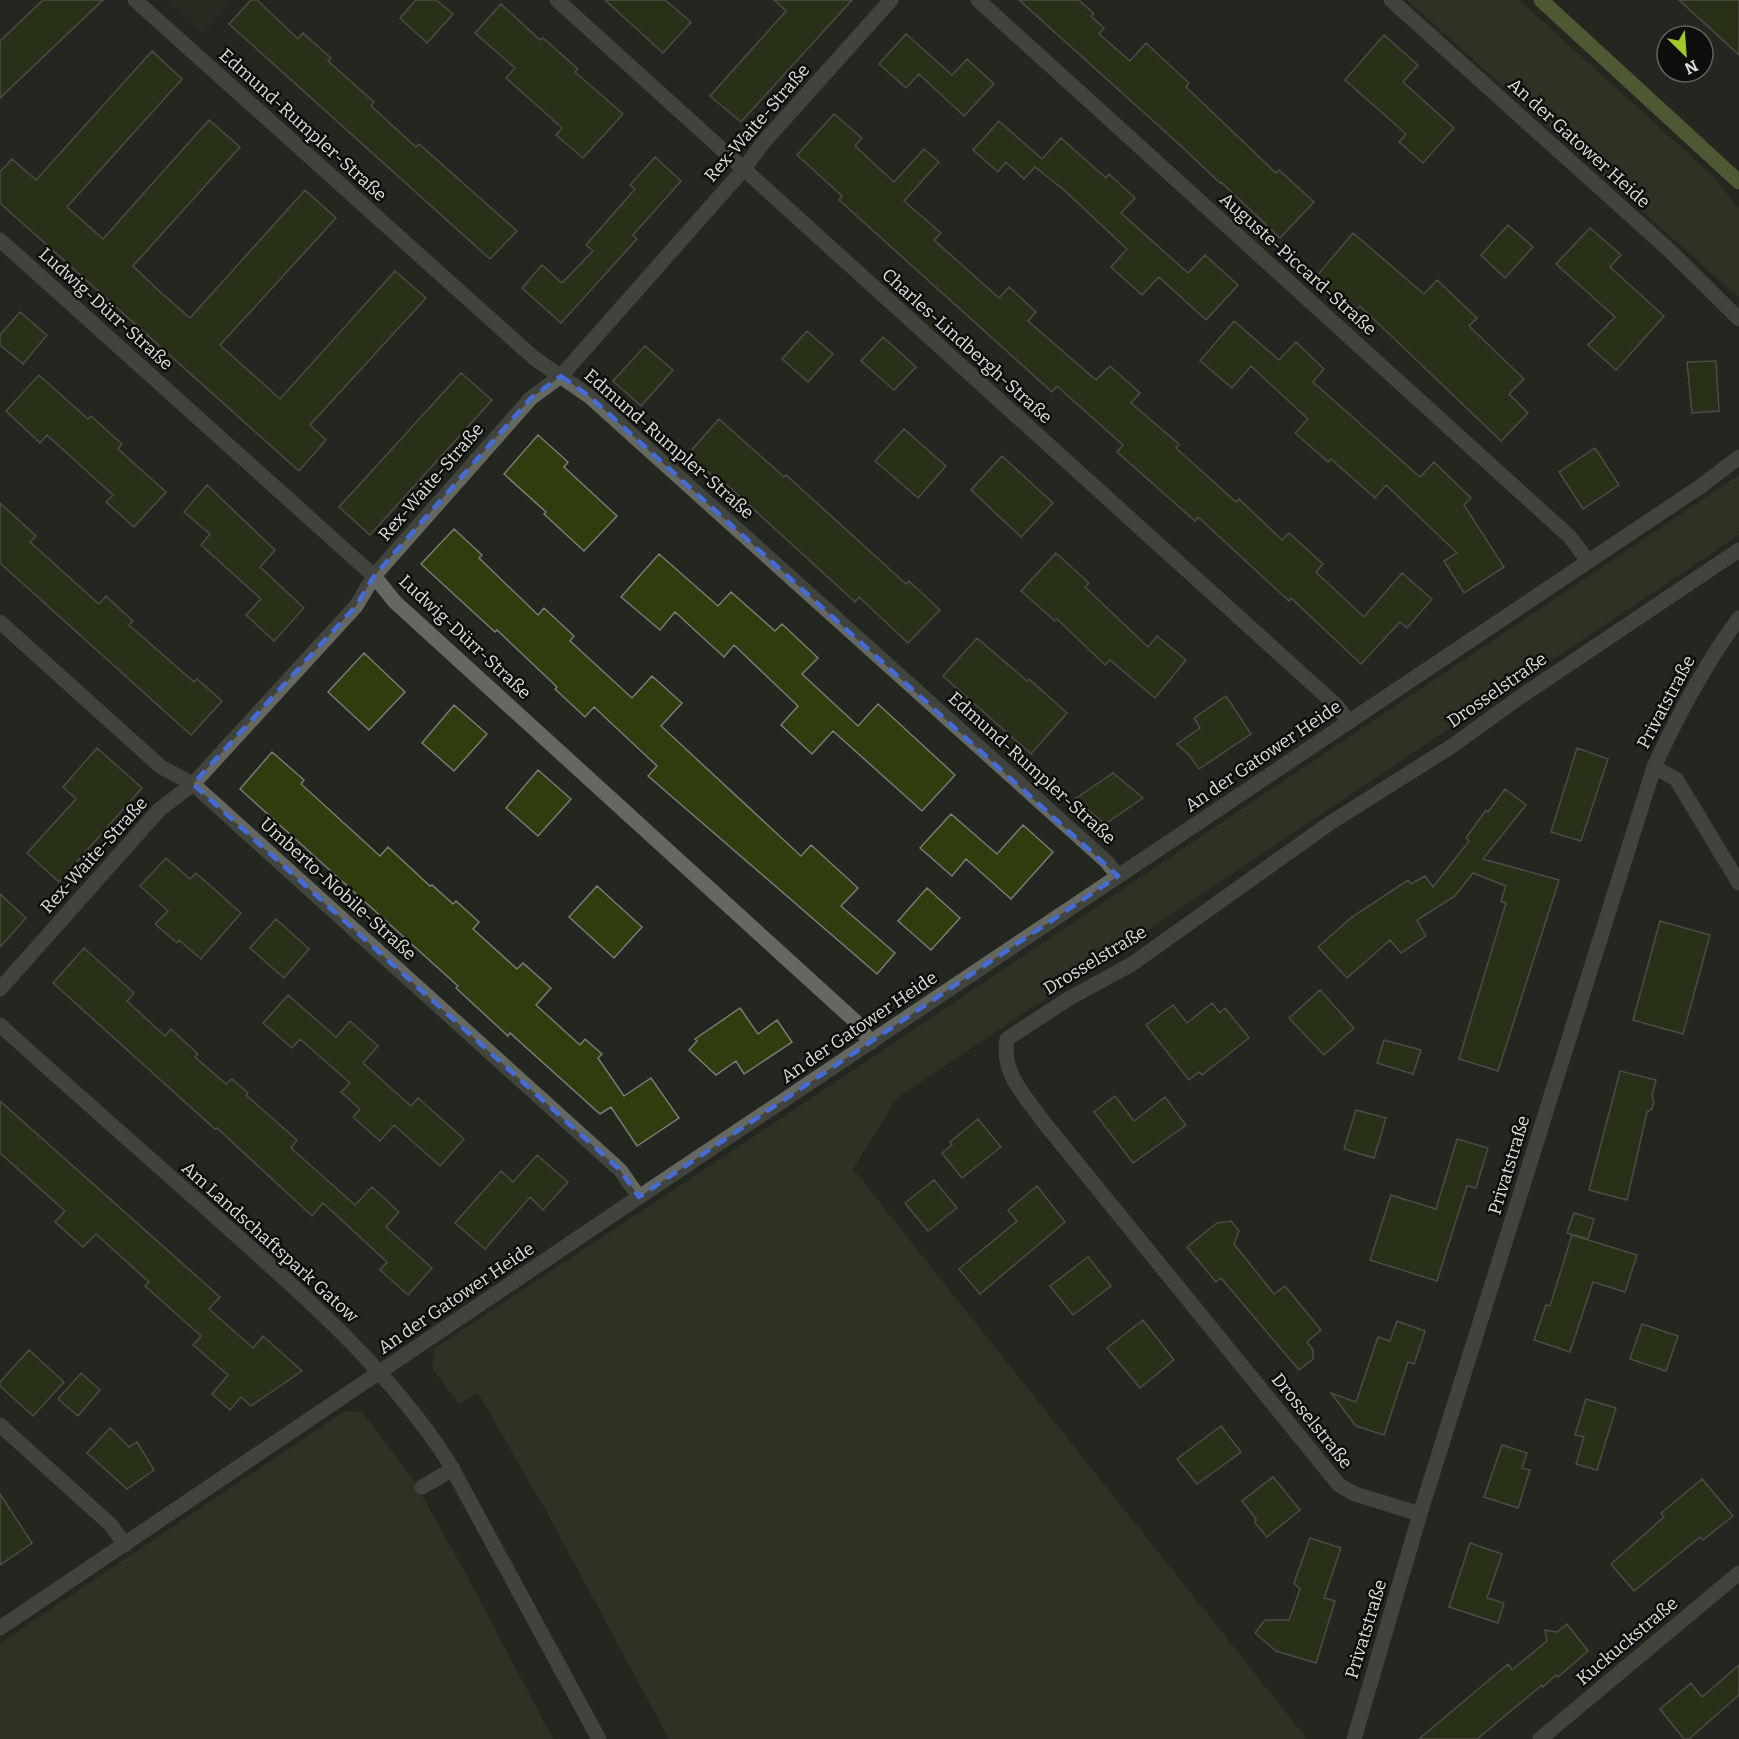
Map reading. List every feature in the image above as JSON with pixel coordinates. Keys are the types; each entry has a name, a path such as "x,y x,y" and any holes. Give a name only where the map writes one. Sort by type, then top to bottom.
{"main road":[{"path":"1541,0 1739,182"}],"street":[{"name":"Edmund-Rumpler-Straße","path":"135,0 525,350 589,396 624,427 1107,862 1118,876"},
{"name":"Charles-Lindbergh-Straße","path":"557,0 1337,706 1348,722"},
{"name":"Rex-Waite-Straße","path":"0,989 160,809 193,784 356,606 374,576 531,398 561,376 743,170 762,144 891,0"},
{"name":"Auguste-Piccard-Straße","path":"978,0 1570,537 1588,561"},
{"name":"An der Gatower Heide","path":"1391,0 1668,249 1739,319"},
{"name":"Ludwig-Dürr-Straße","path":"0,240 374,576 395,602 855,1021 871,1043"},
{"name":"An der Gatower Heide","path":"0,1628 1701,486 1739,457"},
{"name":"Drosselstraße","path":"1420,1514 1355,1494 1339,1485 1042,1120 1014,1080 1006,1061 1007,1039 1068,999 1132,964 1330,824 1452,746 1739,550"},
{"name":"Privatstraße","path":"1354,1739 1420,1514 1654,767 1670,732 1718,647 1739,618"},
{"name":"Umberto-Nobile-Straße","path":"0,622 161,767 193,784 620,1170 639,1197"},
{"path":"1654,767 1676,779 1739,883"},
{"name":"Am Landschaftspark Gatow","path":"0,1025 318,1309 381,1372 425,1425 453,1469 599,1739"},
{"path":"0,1425 111,1525 125,1545"},
{"path":"422,1487 453,1469"},
{"name":"Kuckuckstraße","path":"1540,1739 1739,1573"}],"highlighted area":[{"path":"561,376 589,396 1118,876 639,1197 620,1170 193,784 356,606 374,576 531,398"}],"shaded area":[{"path":"165,0 233,0 203,34"}],"green space":[{"path":"1407,0 1519,0 1712,175 1739,209 1739,298"},
{"path":"1739,475 1739,535 897,1098 853,1169 1307,1739 669,1739 545,1509 478,1393 459,1404 432,1368 435,1348 797,1108"},
{"path":"345,1411 362,1412 412,1478 466,1574 553,1739 0,1739 0,1643"}],"building":[{"path":"43,0 103,0 0,98 0,41"},
{"path":"251,0 257,0 298,39 303,33 331,58 328,61 374,102 371,106 416,147 419,144 517,231 490,259 229,24"},
{"path":"416,0 436,0 453,14 427,43 400,18"},
{"path":"605,0 665,0 691,22 663,53"},
{"path":"774,0 852,0 741,122 710,96 786,11"},
{"path":"1019,0 1079,0 1094,14 1091,16 1104,28 1099,34 1130,61 1146,43 1189,83 1186,87 1276,173 1279,170 1314,202 1280,238"},
{"path":"1679,0 1739,0 1739,55 1715,33 1715,24 1705,24"},
{"path":"501,4 540,40 543,38 578,69 575,72 623,114 583,158 556,135 562,128 506,78 515,68 475,33"},
{"path":"906,34 952,75 967,59 994,84 964,116 919,74 906,88 879,64"},
{"path":"1384,35 1418,65 1403,82 1454,128 1423,163 1399,142 1406,134 1345,80"},
{"path":"152,51 182,79 67,207 103,239 209,120 240,147 133,266 158,290 190,318 305,190 336,218 220,345 280,399 395,271 426,298 310,425 326,440 299,471 0,203 0,172 12,159 36,180"},
{"path":"834,114 862,138 855,146 894,182 924,149 939,162 904,201 941,233 934,240 999,298 1009,287 1036,312 1028,321 1096,380 1110,366 1140,393 1131,403 1179,444 1176,448 1236,502 1239,499 1282,540 1289,533 1323,564 1316,572 1364,617 1402,573 1432,599 1407,628 1400,622 1361,664 1291,598 1289,601 1198,517 1195,521 1117,452 1123,445 1057,386 1052,392 839,200 842,196 797,155"},
{"path":"999,121 1042,159 1061,138 1106,178 1109,174 1135,198 1121,213 1188,273 1205,255 1238,285 1206,320 1159,277 1142,295 1111,267 1127,249 1064,190 1035,167 1024,179 1006,162 998,172 973,150"},
{"path":"655,157 681,181 633,235 637,239 561,323 522,288 542,265 562,283 593,251 586,245 635,189 630,185"},
{"path":"1508,225 1533,247 1505,278 1481,255"},
{"path":"1590,228 1621,255 1610,267 1664,316 1616,370 1588,345 1615,317 1556,264"},
{"path":"1353,233 1424,294 1437,280 1477,318 1469,326 1524,379 1509,394 1528,413 1501,441 1360,306 1355,312 1315,278"},
{"path":"20,312 47,335 23,364 0,345 0,335"},
{"path":"1234,321 1279,360 1296,342 1324,369 1313,382 1420,477 1434,462 1471,498 1464,505 1504,567 1464,593 1444,561 1457,553 1386,485 1375,498 1331,459 1328,462 1295,433 1308,419 1251,366 1232,388 1200,361"},
{"path":"807,331 833,354 808,382 782,359"},
{"path":"883,337 916,367 894,390 861,361"},
{"path":"645,346 673,370 641,406 613,381"},
{"path":"1716,361 1719,411 1692,413 1687,362"},
{"path":"461,373 492,400 370,535 339,507"},
{"path":"39,375 88,419 91,416 122,444 118,449 166,492 134,527 106,502 113,495 47,435 40,443 6,411"},
{"path":"719,419 784,477 786,475 906,584 909,581 940,610 908,643 859,597 855,602 726,484 724,486 688,454"},
{"path":"904,429 946,466 918,498 875,461"},
{"path":"538,435 568,462 564,467 617,516 584,551 504,474"},
{"path":"1595,448 1619,485 1583,509 1559,472"},
{"path":"1002,456 1053,503 1021,537 971,490"},
{"path":"207,485 275,550 260,567 304,608 274,641 246,615 261,599 201,545 210,534 184,512"},
{"path":"0,503 36,536 30,542 99,604 106,596 133,621 129,625 194,682 197,679 222,701 191,735 0,563"},
{"path":"454,529 482,555 479,558 538,615 544,608 574,636 570,641 632,698 652,676 682,703 661,726 801,856 811,845 858,888 841,906 895,953 877,974 648,776 657,766 594,707 585,717 497,630 495,632 421,564"},
{"path":"1056,553 1089,583 1085,587 1148,647 1157,636 1186,660 1155,698 1110,660 1105,665 1057,619 1055,621 1021,591"},
{"path":"659,554 718,606 731,592 775,631 782,624 818,658 802,674 858,726 878,704 955,775 922,811 833,731 812,754 781,725 798,706 734,645 724,657 675,612 660,630 621,597"},
{"path":"977,638 1067,713 1031,754 943,676"},
{"path":"364,653 405,692 369,730 328,692"},
{"path":"1226,696 1251,734 1199,769 1177,744 1200,728 1194,718"},
{"path":"454,705 487,734 454,771 422,743"},
{"path":"97,748 142,788 59,882 27,853 76,799 63,787"},
{"path":"1577,748 1608,759 1581,841 1551,832"},
{"path":"272,752 304,780 301,784 380,856 388,847 430,886 432,885 453,904 456,901 479,922 473,929 517,969 523,963 551,988 536,1005 580,1045 585,1039 602,1054 598,1058 624,1096 651,1078 679,1118 637,1146 611,1107 600,1114 510,1033 508,1036 456,988 458,986 240,789"},
{"path":"538,770 571,799 538,836 506,808"},
{"path":"1113,773 1143,798 1105,824 1075,799"},
{"path":"1505,789 1526,805 1483,859 1559,880 1498,1071 1459,1059 1506,903 1501,901 1506,886 1473,873 1455,896 1417,920 1426,936 1401,953 1390,940 1347,978 1318,947 1352,917 1408,880 1411,884 1425,876 1433,887 1469,841 1466,838 1486,810 1488,812"},
{"path":"951,814 997,854 1023,825 1053,852 1011,899 966,859 952,876 920,848"},
{"path":"166,858 190,879 196,873 241,913 201,959 155,924 168,911 140,886"},
{"path":"597,886 642,927 614,958 569,917"},
{"path":"927,888 960,918 931,950 898,921"},
{"path":"0,894 26,918 0,947"},
{"path":"276,919 309,949 284,978 250,948"},
{"path":"1660,921 1710,935 1683,1034 1633,1020"},
{"path":"84,948 134,993 127,1001 165,1036 171,1029 198,1054 195,1057 226,1084 232,1079 248,1093 246,1095 297,1140 291,1148 355,1205 372,1187 399,1212 386,1227 432,1268 408,1295 380,1270 387,1262 323,1203 312,1216 217,1128 215,1129 53,983"},
{"path":"1320,990 1354,1028 1324,1055 1289,1018"},
{"path":"288,995 336,1037 350,1021 378,1046 363,1063 411,1106 418,1098 464,1139 440,1166 394,1125 380,1141 353,1117 360,1109 341,1092 350,1083 300,1039 292,1048 263,1023"},
{"path":"1212,1003 1220,1013 1225,1008 1249,1038 1202,1075 1199,1072 1189,1080 1146,1025 1173,1005 1187,1023"},
{"path":"740,1008 758,1034 777,1020 792,1042 744,1074 736,1061 716,1075 689,1050 697,1041 695,1039"},
{"path":"1384,1040 1421,1050 1413,1074 1377,1063"},
{"path":"1620,1071 1656,1080 1652,1096 1654,1101 1652,1109 1647,1112 1627,1200 1589,1190"},
{"path":"1115,1096 1134,1121 1165,1097 1186,1125 1133,1163 1094,1112"},
{"path":"0,1101 220,1297 209,1309 253,1348 263,1336 302,1371 251,1406 241,1397 230,1410 212,1394 228,1375 193,1345 201,1336 145,1286 149,1282 96,1234 83,1247 55,1222 65,1211 0,1153"},
{"path":"1356,1110 1386,1118 1374,1158 1344,1149"},
{"path":"978,1119 1001,1147 962,1178 942,1153 952,1145 950,1142"},
{"path":"1457,1139 1488,1148 1476,1188 1467,1186 1437,1281 1370,1260 1391,1195 1436,1209"},
{"path":"537,1155 568,1182 543,1210 530,1197 485,1249 455,1223 501,1171 513,1182"},
{"path":"934,1180 957,1208 928,1231 905,1203"},
{"path":"1037,1186 1065,1222 980,1294 959,1269 1017,1221 1008,1210"},
{"path":"1574,1213 1594,1219 1588,1239 1567,1233"},
{"path":"1231,1221 1239,1231 1234,1244 1274,1294 1285,1286 1321,1330 1307,1342 1313,1350 1313,1359 1299,1370 1221,1278 1216,1282 1187,1247 1217,1223"},
{"path":"1572,1235 1637,1255 1625,1292 1593,1282 1570,1352 1534,1340 1546,1305 1550,1306"},
{"path":"1088,1257 1111,1286 1073,1315 1050,1286"},
{"path":"1143,1320 1174,1360 1140,1388 1107,1348"},
{"path":"1397,1321 1425,1331 1414,1364 1408,1362 1384,1435 1356,1426 1331,1393 1356,1402 1378,1337 1390,1341"},
{"path":"1642,1324 1678,1336 1666,1371 1630,1359"},
{"path":"29,1350 64,1382 33,1416 0,1386 0,1382"},
{"path":"81,1373 100,1390 78,1416 58,1399"},
{"path":"1586,1399 1616,1408 1597,1470 1576,1464 1584,1437 1575,1435"},
{"path":"1221,1426 1241,1452 1197,1484 1177,1459"},
{"path":"110,1428 129,1447 137,1442 154,1470 127,1489 87,1453"},
{"path":"1502,1445 1527,1453 1522,1468 1530,1470 1518,1508 1484,1497"},
{"path":"1273,1477 1300,1510 1267,1537 1255,1523 1256,1519 1242,1501"},
{"path":"1702,1479 1733,1516 1703,1540 1700,1537 1634,1591 1611,1564 1664,1517 1661,1513"},
{"path":"0,1494 32,1543 0,1565"},
{"path":"1310,1538 1341,1548 1324,1598 1335,1601 1316,1663 1276,1651 1255,1633 1265,1620 1289,1620 1300,1589 1294,1583"},
{"path":"1470,1543 1502,1554 1487,1598 1504,1603 1498,1623 1449,1607"},
{"path":"1567,1624 1588,1651 1558,1677 1556,1675 1543,1687 1542,1685 1477,1739 1419,1739 1508,1664 1512,1670 1547,1641 1545,1630 1557,1632"},
{"path":"1739,1665 1739,1695 1689,1739 1684,1739 1660,1709 1691,1683 1702,1697"}]}
